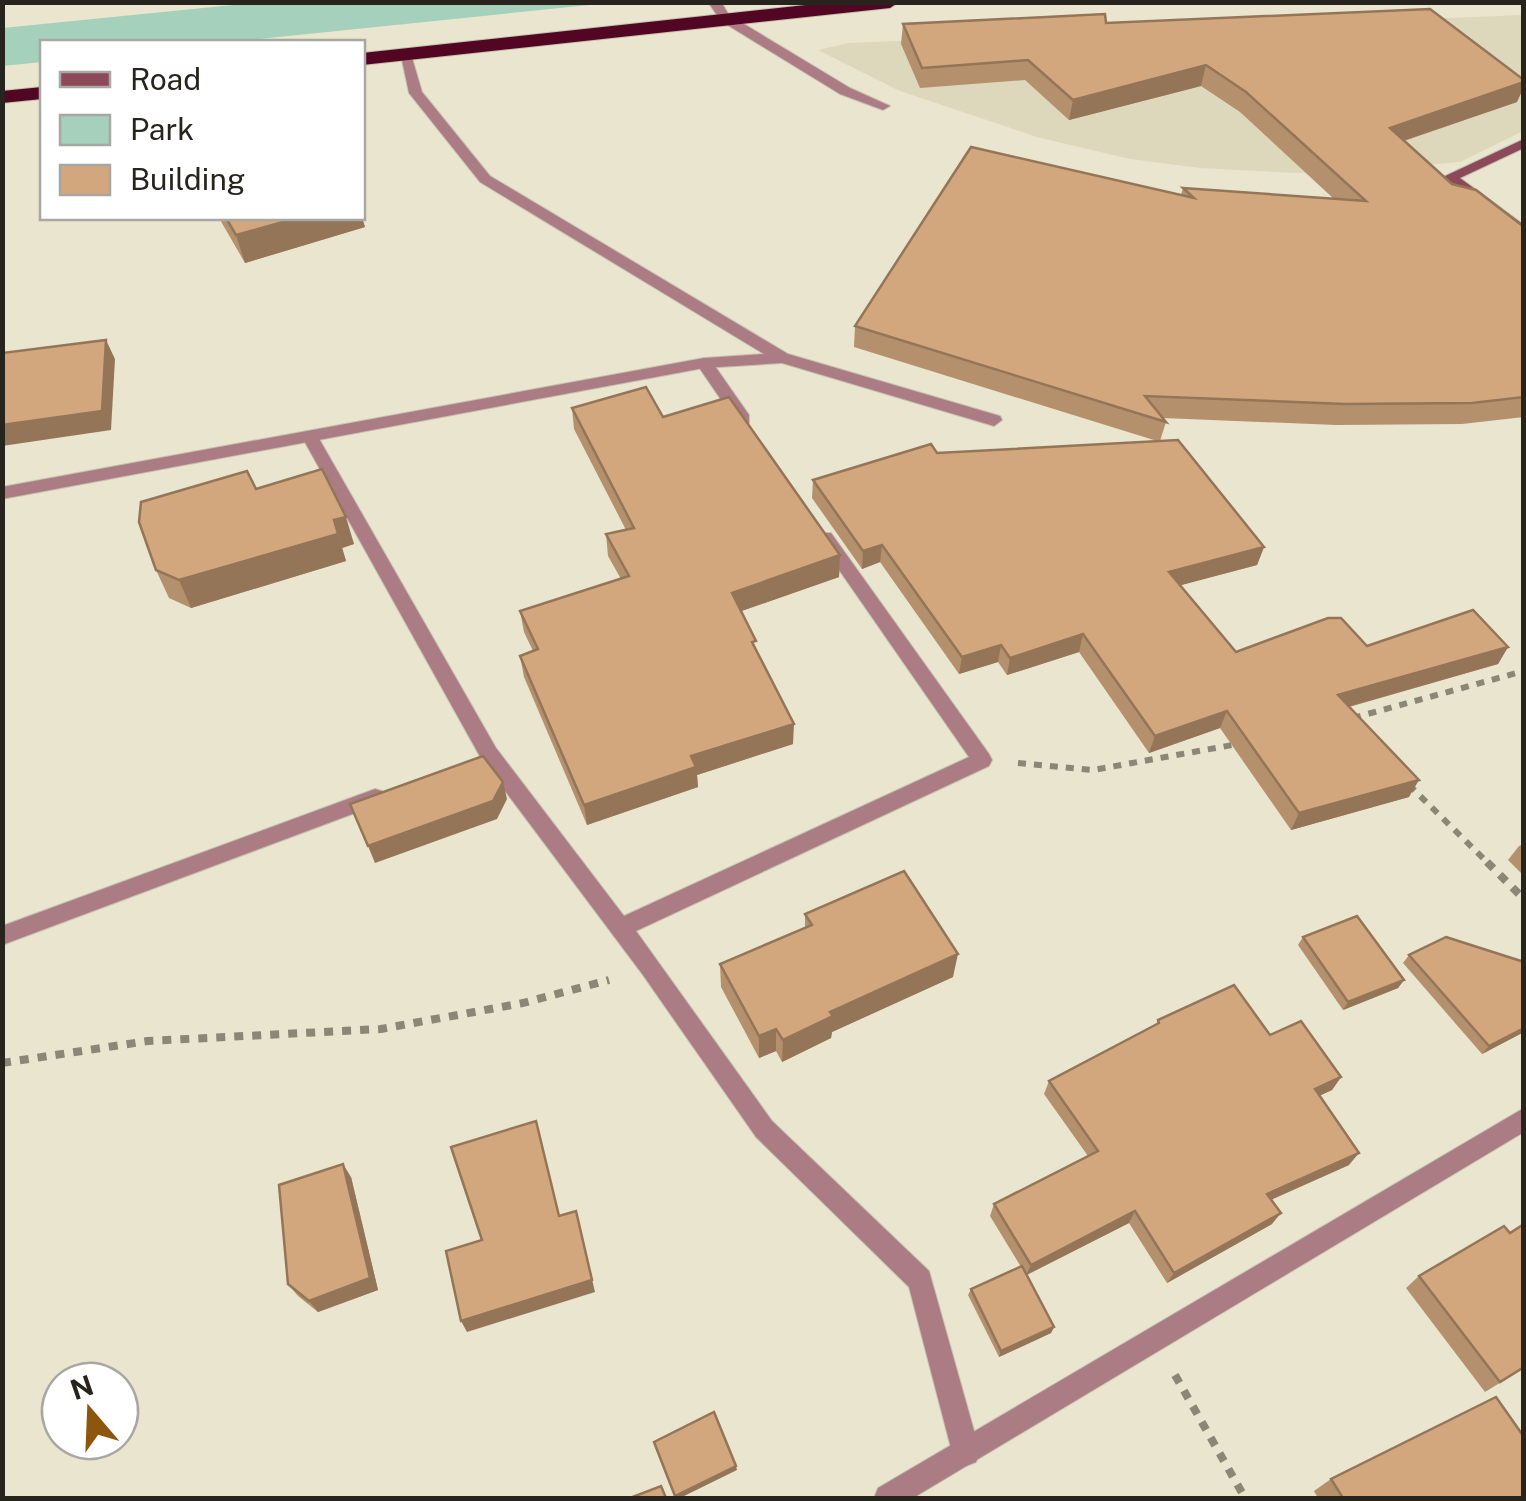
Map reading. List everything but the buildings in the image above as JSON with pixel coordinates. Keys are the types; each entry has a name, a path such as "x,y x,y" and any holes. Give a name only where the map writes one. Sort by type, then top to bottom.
{"highway":[{"path":"365,59 719,10 890,2"},
{"path":"2,97 40,93"}],"street":[{"path":"719,10 845,91 883,106"},
{"path":"404,54 416,93 485,179 782,358 994,420"},
{"path":"1524,143 1450,176 1524,232"},
{"path":"2,492 704,363 782,358"},
{"path":"704,363 760,442"},
{"path":"310,437 480,757 621,928 764,1129 920,1280 966,1452"},
{"path":"621,928 982,760 815,522"},
{"path":"2,936 399,788"},
{"path":"888,1498 1524,1119"}],"path":[{"path":"1358,734 1344,720 1524,671"},
{"path":"982,760 1093,770 1240,744"},
{"path":"1400,775 1524,899"},
{"path":"2,1063 148,1041 381,1029 523,1003 651,968"},
{"path":"1154,1340 1245,1498"}],"shaded area":[{"path":"1523,15 1523,131 1460,162 1370,170 1296,173 1200,168 1130,159 1037,137 900,91 818,50 849,43"}],"green space":[{"path":"253,2 609,3 248,40 40,40 40,62 3,66 3,28"}]}
